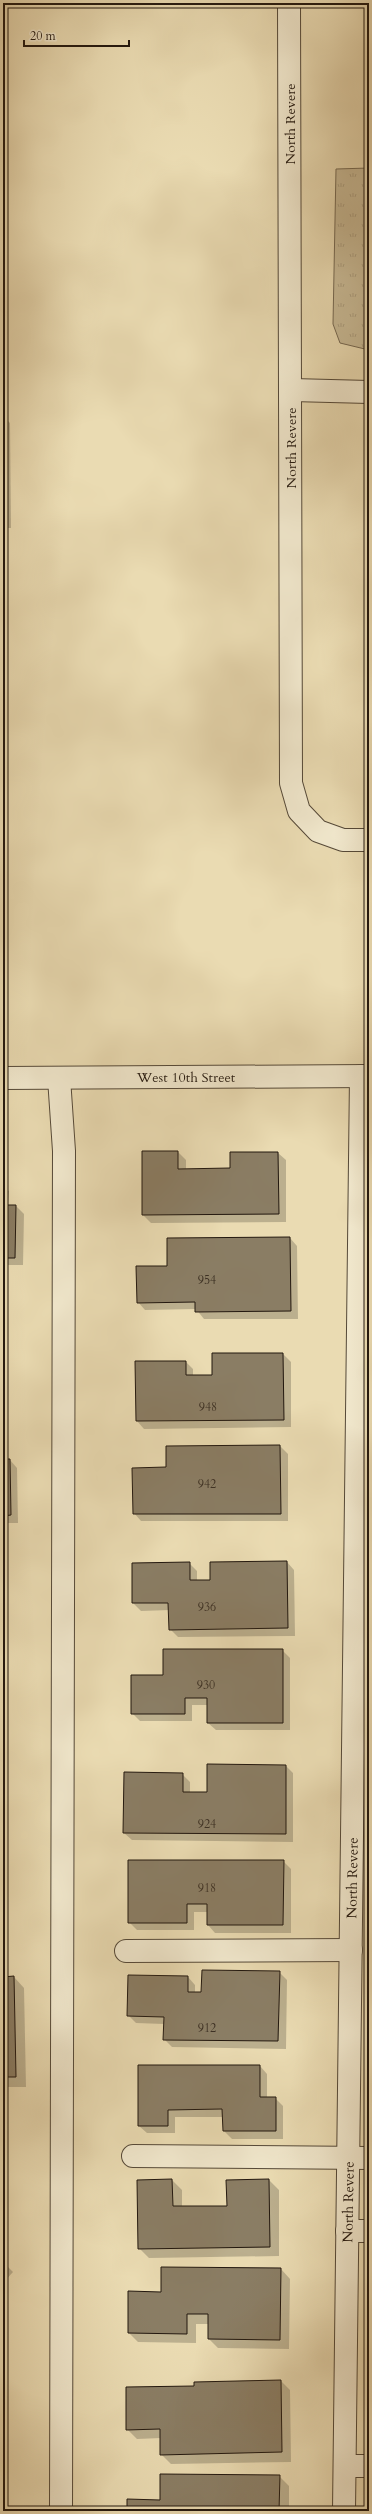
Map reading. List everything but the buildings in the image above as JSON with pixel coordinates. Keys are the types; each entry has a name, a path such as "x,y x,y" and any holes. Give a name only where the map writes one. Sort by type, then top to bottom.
{"street":[{"name":"North Revere","path":"289,3 292,390 291,783 299,811 318,831 342,840 369,840"},
{"path":"292,390 369,392"},
{"name":"North Revere","path":"344,2511 348,2231 359,2158 351,1950 362,1583 365,1076"},
{"name":"West 10th Street","path":"3,1078 365,1076"},
{"path":"59,1078 64,1150 61,2511"},
{"path":"126,1951 351,1950"},
{"path":"133,2156 359,2158"},
{"path":"348,2231 369,2231"},
{"path":"344,2466 369,2466"}],"green space":[{"path":"369,168 369,350 340,343 333,324 336,169"}]}
